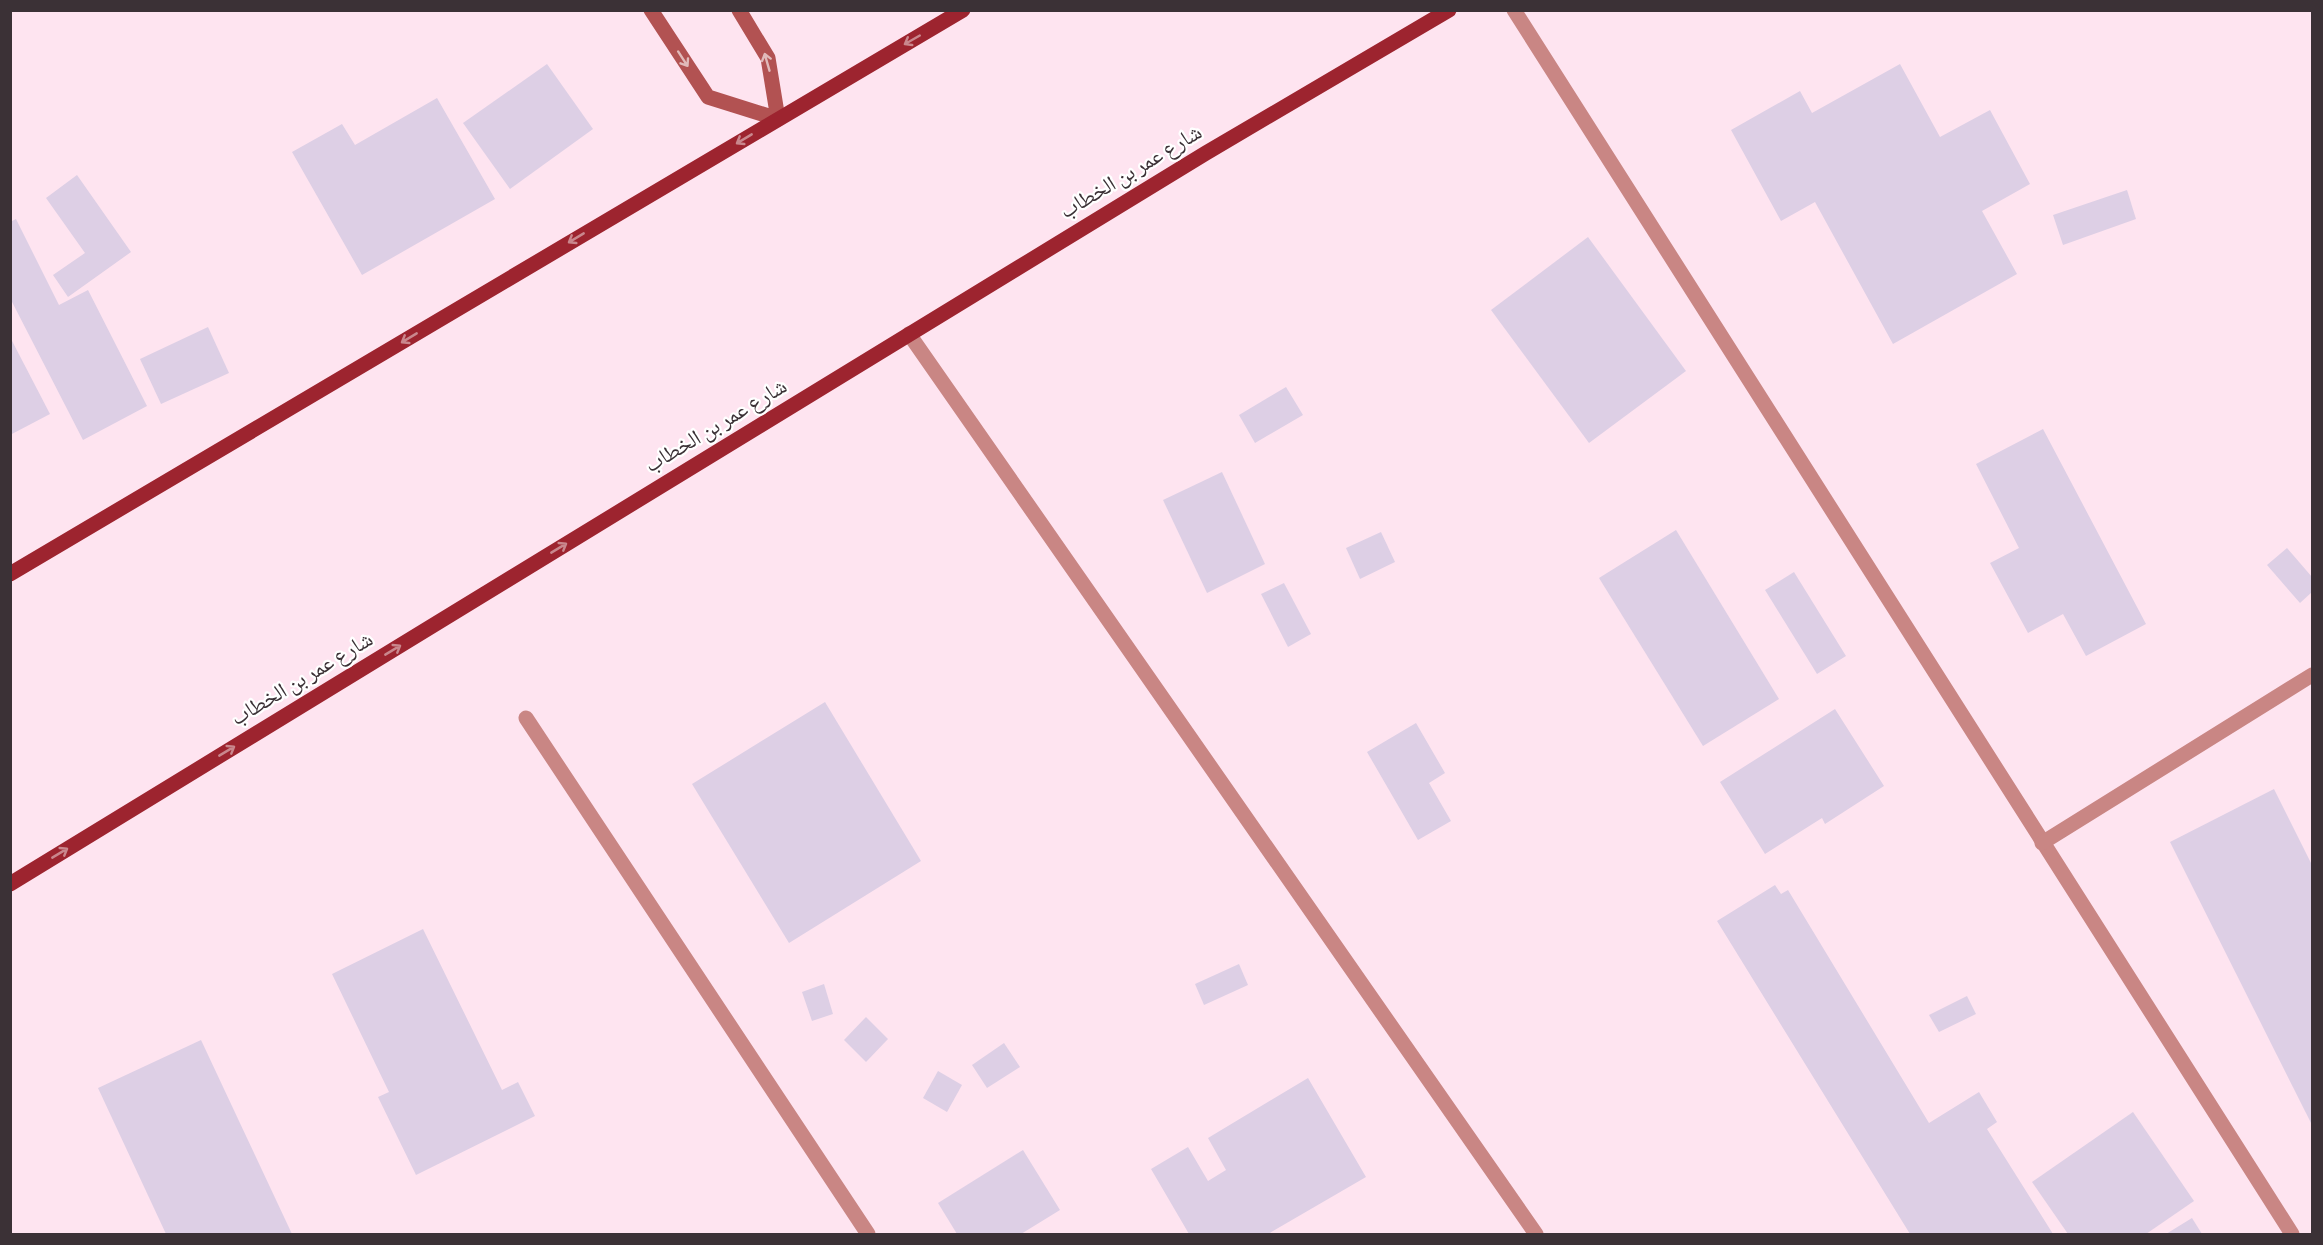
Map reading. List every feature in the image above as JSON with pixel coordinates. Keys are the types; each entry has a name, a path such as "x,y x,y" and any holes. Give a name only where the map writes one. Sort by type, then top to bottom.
{"main road":[{"path":"10,574 963,10"},
{"name":"شارع عمر بن الخطاب","path":"10,884 1206,153 1449,10"}],"street":[{"path":"651,10 708,97 778,119 768,58 739,10"},
{"path":"1514,10 2292,1234"},
{"path":"909,334 1536,1234"},
{"path":"2042,843 2313,675"},
{"path":"526,718 868,1234"}],"building":[{"path":"547,64 593,129 510,189 463,123"},
{"path":"1900,64 1940,137 1990,110 2030,184 1982,211 2017,274 1893,344 1815,202 1781,221 1731,130 1800,91 1812,113"},
{"path":"437,98 495,199 362,275 292,152 342,124 355,145"},
{"path":"77,175 131,252 68,297 53,275 85,253 46,198"},
{"path":"2127,190 2136,219 2063,245 2053,215"},
{"path":"16,219 59,305 88,290 147,406 83,440 10,298 10,222"},
{"path":"1588,237 1686,371 1589,443 1491,310"},
{"path":"208,327 229,373 161,404 140,359"},
{"path":"10,337 50,414 10,435"},
{"path":"1286,387 1303,415 1255,443 1239,415"},
{"path":"2043,429 2146,624 2086,656 2063,614 2028,633 1990,563 2019,548 1976,464"},
{"path":"1222,472 1265,564 1207,593 1163,500"},
{"path":"1676,530 1779,699 1703,746 1599,578"},
{"path":"1381,532 1395,562 1360,579 1346,548"},
{"path":"2287,548 2312,577 2312,592 2300,603 2267,565"},
{"path":"1794,572 1846,656 1817,674 1765,590"},
{"path":"1284,583 1311,634 1288,647 1261,594"},
{"path":"825,702 921,861 789,943 692,784"},
{"path":"1835,709 1884,786 1825,824 1822,818 1765,854 1720,782"},
{"path":"1416,723 1445,773 1429,783 1451,821 1418,840 1367,752"},
{"path":"2274,789 2312,865 2312,1125 2170,842"},
{"path":"1775,885 1781,894 1788,890 1929,1123 1979,1092 1997,1122 1987,1129 2053,1234 1910,1234 1717,921"},
{"path":"423,929 502,1090 518,1082 535,1116 416,1175 378,1097 389,1092 332,974"},
{"path":"1239,964 1248,985 1204,1005 1195,984"},
{"path":"824,984 833,1014 812,1021 802,992"},
{"path":"1967,996 1976,1014 1939,1032 1929,1015"},
{"path":"866,1017 888,1039 866,1062 844,1040"},
{"path":"201,1040 292,1234 166,1234 98,1088"},
{"path":"1004,1043 1020,1067 987,1088 972,1065"},
{"path":"938,1071 962,1085 947,1112 923,1098"},
{"path":"1308,1078 1366,1177 1268,1234 1189,1234 1151,1169 1188,1147 1208,1181 1226,1170 1208,1138"},
{"path":"2133,1112 2194,1201 2146,1234 2068,1234 2032,1182"},
{"path":"1023,1150 1060,1210 1021,1234 957,1234 938,1203"},
{"path":"2192,1218 2202,1234 2166,1234"}]}
